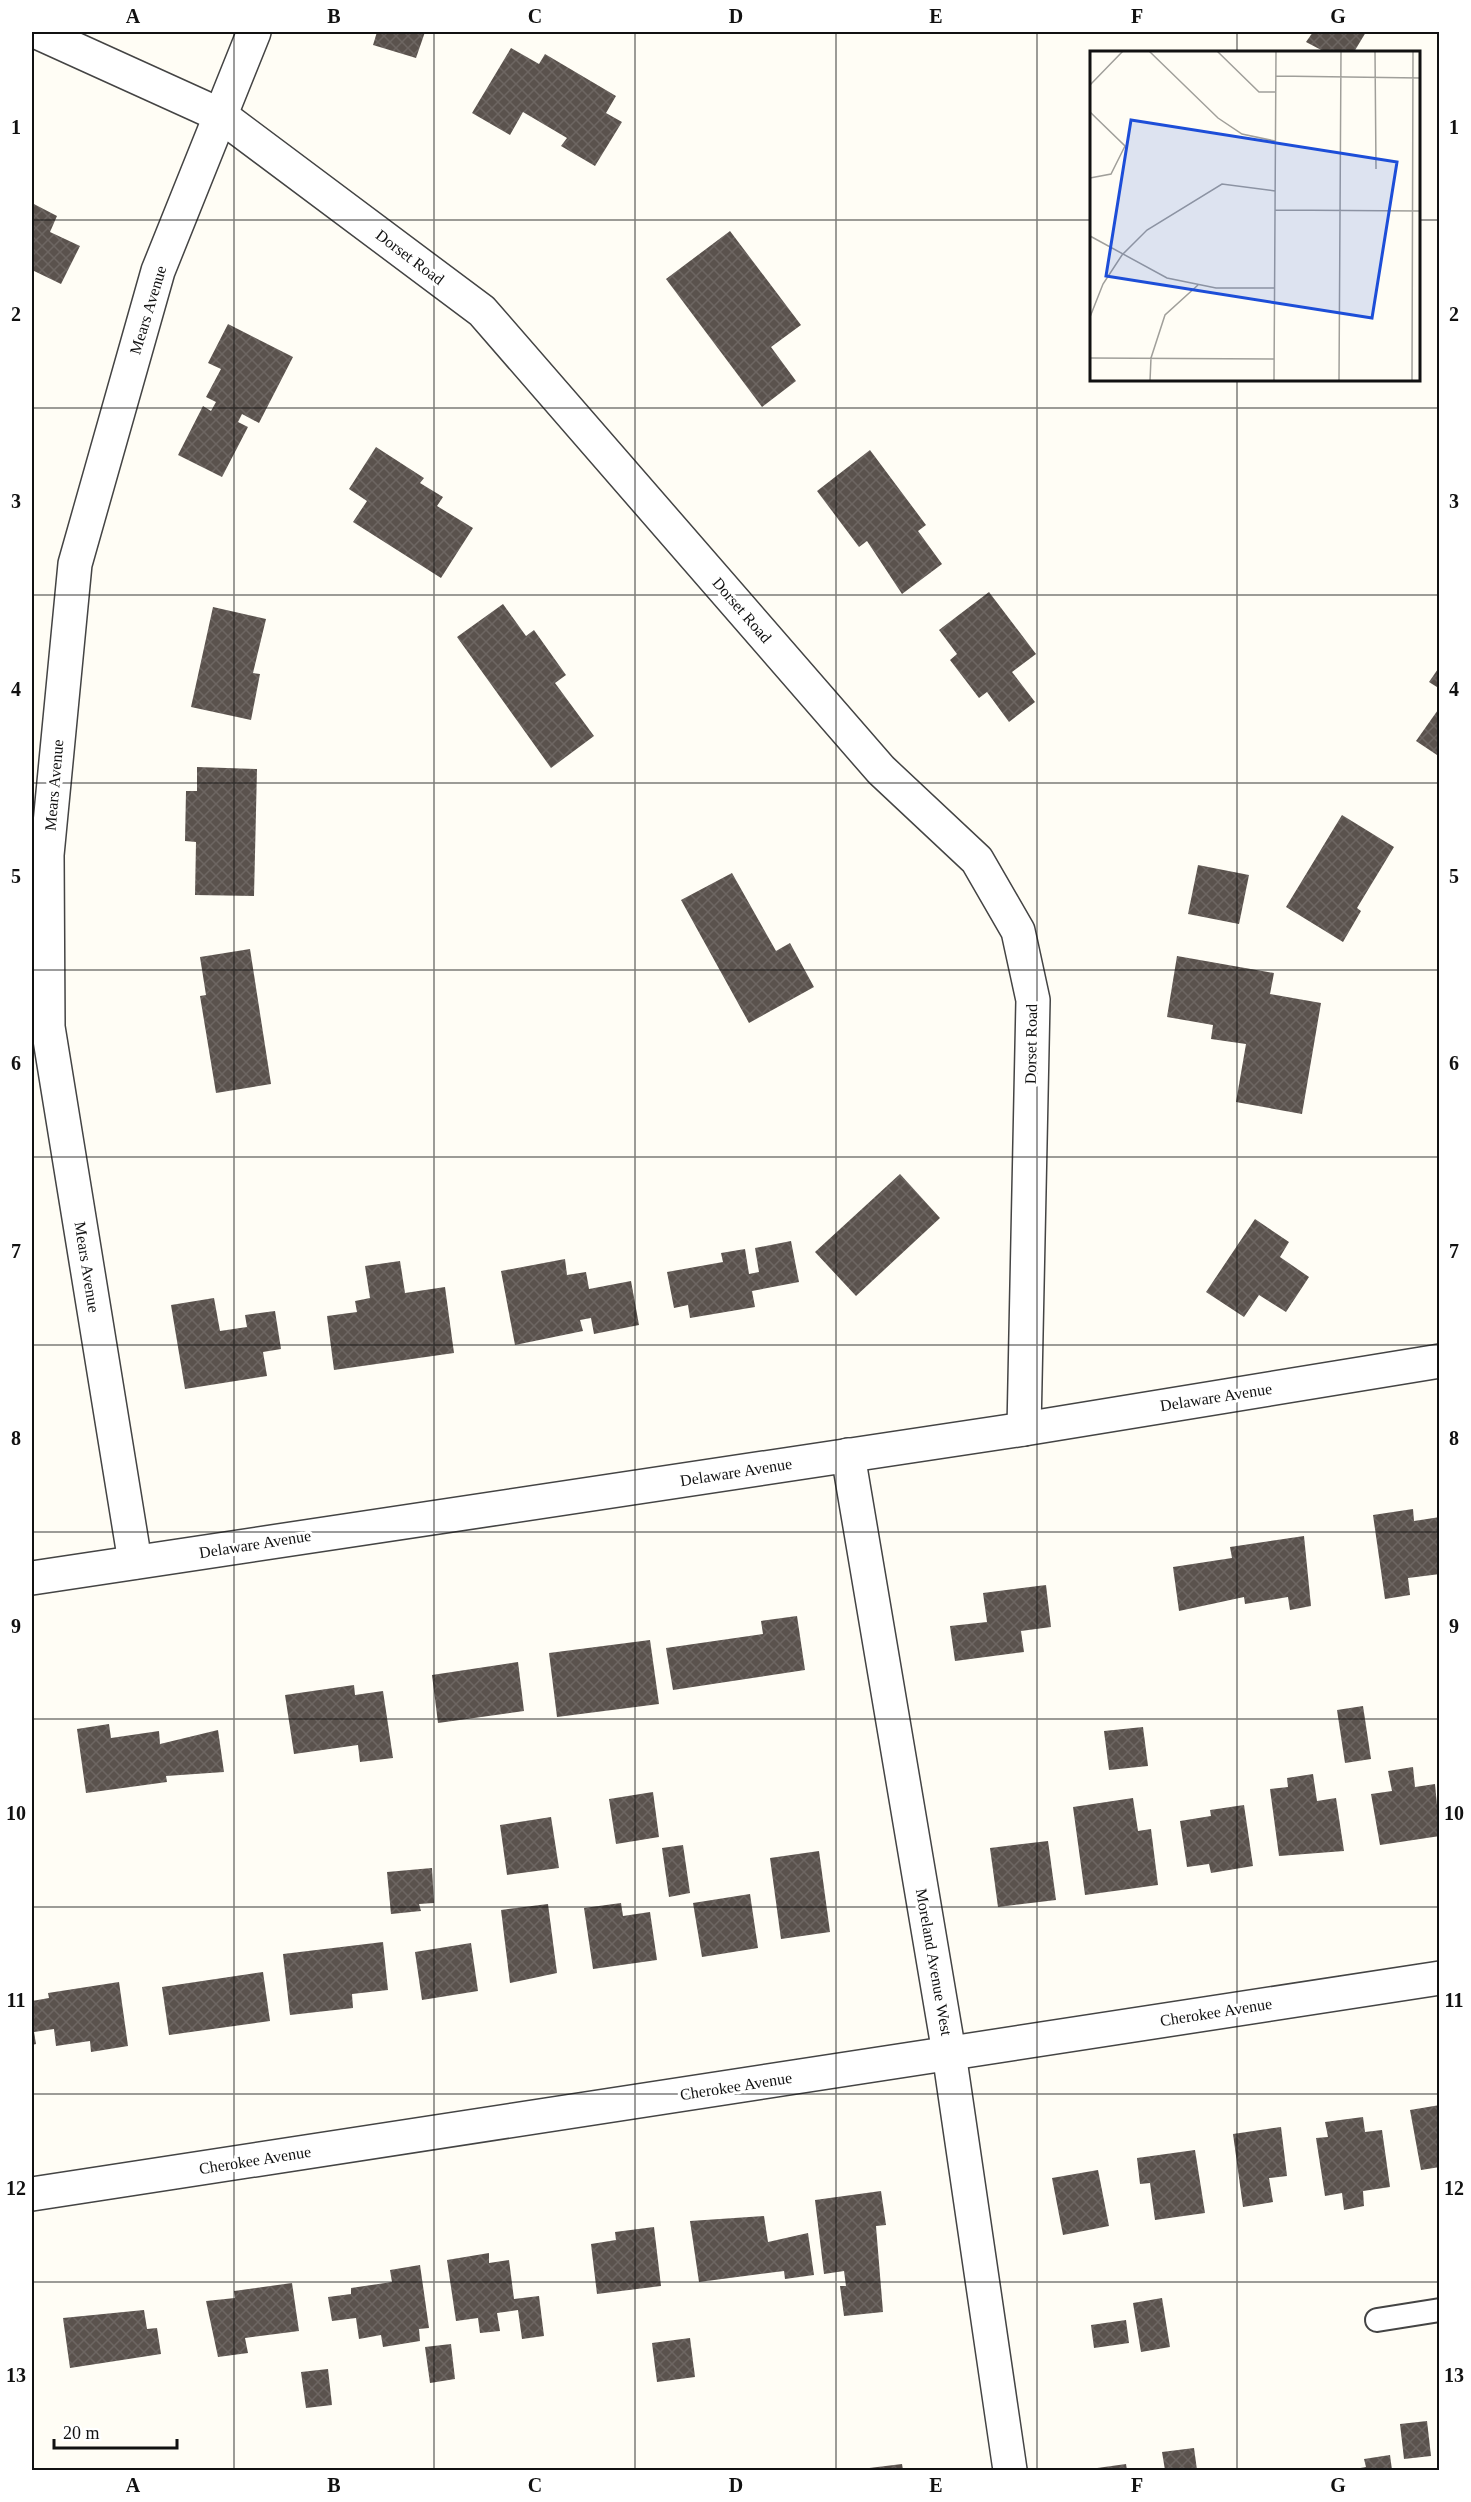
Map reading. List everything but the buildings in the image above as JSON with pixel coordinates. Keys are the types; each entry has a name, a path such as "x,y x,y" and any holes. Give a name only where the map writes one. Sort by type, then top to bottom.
{"street":[{"name":"Dorset Road","path":"37,32 220,115 482,311 881,770 976,860 1018,930 1033,1000 1024,1429"},
{"name":"Mears Avenue","path":"135,1562 48,1027 39,846 75,564 158,271 254,32"},
{"name":"Delaware Avenue","path":"32,1578 1024,1429 1440,1361"},
{"name":"Moreland Avenue West","path":"849,1455 950,2053 1010,2470"},
{"name":"Cherokee Avenue","path":"32,2194 1440,1978"}],"lane":[{"path":"1377,2320 1440,2310"}]}
